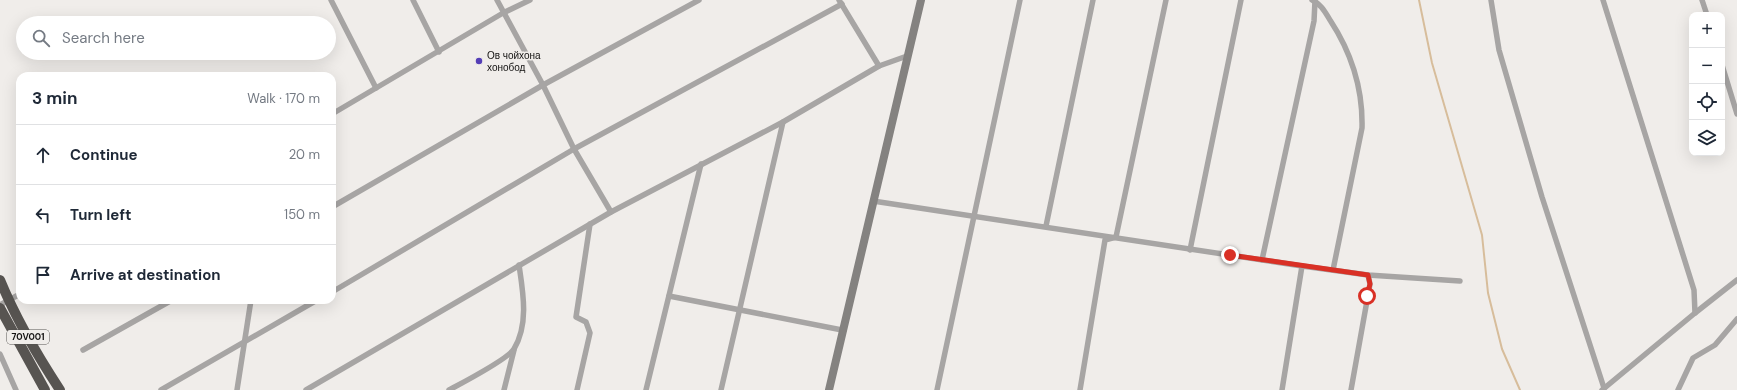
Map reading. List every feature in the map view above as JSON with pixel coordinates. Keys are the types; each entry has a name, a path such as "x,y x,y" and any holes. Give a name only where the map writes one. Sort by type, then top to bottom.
{"highway":[{"name":"70V001","path":"0,280 4,303 60,390"},
{"name":"70V001","path":"0,308 45,390"}],"main road":[{"path":"829,390 921,0"}],"street":[{"path":"331,0 376,88"},
{"path":"413,0 439,52"},
{"path":"497,0 543,85 574,149 611,212"},
{"path":"336,112 503,13 530,0"},
{"path":"336,205 543,85 700,0"},
{"path":"937,390 973,215 1020,0"},
{"path":"1046,226 1093,0"},
{"path":"1116,237 1166,0"},
{"path":"1190,250 1241,0"},
{"path":"1491,0 1501,58 1542,197 1603,389 1737,280"},
{"path":"1603,0 1694,290 1695,313"},
{"path":"1702,0 1706,12"},
{"path":"1262,260 1314,21 1313,1"},
{"path":"1313,1 1322,7 1338,32 1353,63 1362,110 1362,128 1333,270"},
{"path":"336,290 574,149 840,2 879,66"},
{"path":"306,390 611,212 782,122 879,66 907,56"},
{"path":"1725,75 1737,114"},
{"path":"721,390 782,122"},
{"path":"646,390 701,164"},
{"path":"873,201 1046,226 1190,250 1368,275 1460,281"},
{"path":"577,390 590,333 586,322 576,316 590,224"},
{"path":"1080,390 1105,240 1116,237"},
{"path":"504,390 514,350 521,330 525,305 520,265"},
{"path":"1282,390 1302,266"},
{"path":"1351,390 1370,284 1368,275"},
{"path":"4,303 16,296"},
{"path":"669,296 842,330"},
{"path":"83,350 165,304"},
{"path":"237,390 250,304"},
{"path":"161,390 310,304"},
{"path":"1678,390 1693,358 1706,352 1737,319"},
{"path":"449,390 514,350"},
{"path":"0,354 16,390"}],"waterway":[{"path":"1419,0 1432,63 1482,235 1488,293 1502,349 1520,390"}],"place":[{"name":"Ов чойхона хонобод","path":"479,61"}],"route":[{"path":"1230,255 1368,275 1370,284 1367,296"}]}
